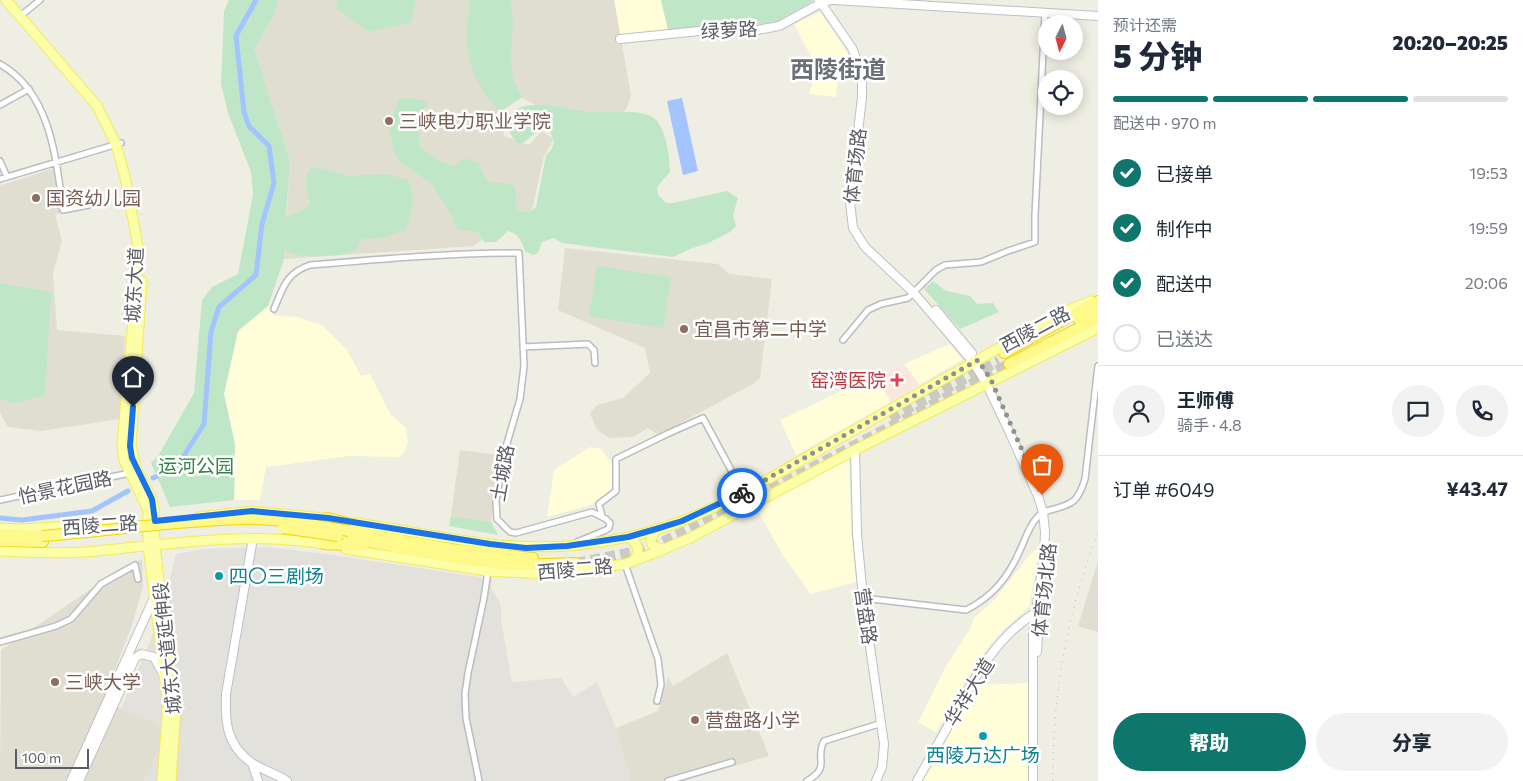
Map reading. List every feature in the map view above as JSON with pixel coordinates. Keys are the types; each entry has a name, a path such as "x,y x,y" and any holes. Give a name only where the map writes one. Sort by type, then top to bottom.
{"highway":[{"path":"1006,358 1098,300"},
{"path":"1006,358 1098,310"},
{"path":"1006,358 1095,320"},
{"path":"328,518 452,549"},
{"path":"0,541 42,539 192,522 248,519 299,522 406,550"},
{"path":"0,534 42,539"},
{"path":"324,544 406,550 464,560 512,565 575,560 527,558 349,534"}],"main road":[{"name":"城东大道","path":"6,0 97,106 118,144 139,252 122,444 124,460 145,502 152,521"},
{"name":"城东大道","path":"13,0 101,103 130,175 144,252 130,446 137,470 152,499 151,545"},
{"path":"826,1 862,1 1098,16"},
{"name":"绿萝路","path":"620,39 729,28 757,30 779,26 826,1"},
{"name":"体育场路","path":"826,1 855,46 866,77 866,98 854,192 856,225 872,248 916,291 976,361 988,382"},
{"name":"西陵二路","path":"0,528 28,529 152,521 252,511 328,518 526,548 567,546 628,537 682,521 743,492 1061,313 1098,300"},
{"name":"西陵二路","path":"0,551 65,553 253,538 324,544 423,562 488,571 546,574 629,562 664,549 724,520 855,450 1098,328"},
{"name":"体育场北路","path":"988,382 1040,496 1050,531 1040,613 1037,664 1038,781"},
{"name":"营盘路","path":"855,450 857,534 863,598 883,723 884,757 876,781"},
{"name":"体育场北路","path":"1033,781 1033,634 1044,555 1045,511"},
{"path":"656,529 651,537 652,544 654,547 664,549"},
{"path":"628,537 636,542 638,548 637,556 629,562"},
{"path":"253,538 226,694 225,716 230,740 238,750 252,762 287,781"},
{"name":"城东大道延伸段","path":"151,545 153,600 168,707 162,781"},
{"name":"城东大道延伸段","path":"151,545 161,599 176,706 171,781"},
{"path":"72,781 153,600"},
{"name":"华祥大道","path":"917,781 975,676 1003,640 1023,621 1036,613"},
{"path":"79,781 134,658 141,654 154,657 163,674"},
{"path":"252,762 258,781"}],"street":[{"path":"24,13 40,0"},
{"path":"843,340 868,310 881,304 908,298 936,270 945,265 981,262 1035,242 1045,13"},
{"path":"0,64 9,69 29,89 50,131 63,210 90,205"},
{"path":"0,105 29,89"},
{"path":"0,96 6,101"},
{"path":"0,179 118,144"},
{"path":"0,162 7,177"},
{"name":"土城路","path":"274,309 286,283 298,270 310,266 403,256 464,252 519,253 524,366 520,399 503,457 496,501 497,519 510,532 516,533 592,512 602,516"},
{"path":"523,347 588,344 594,350 595,363"},
{"path":"863,598 966,610 980,603 996,590 1016,559 1035,518 1045,511 1066,506 1073,502 1080,494 1085,479 1098,366"},
{"path":"567,546 609,528 610,523 602,516 599,504 616,491 616,460 703,418 743,492"},
{"name":"怡景花园路","path":"0,500 130,473"},
{"path":"629,562 659,665 661,685 657,701"},
{"path":"0,642 56,626 70,619 101,584 136,565 138,579"},
{"path":"479,781 466,718 465,694 488,571"},
{"path":"807,781 814,777 822,766 821,750 824,741 883,723"},
{"path":"668,781 732,762"}],"shaded area":[{"name":"三峡电力职业学院","path":"278,0 614,0 631,95 626,110 584,130 522,98 500,111 504,136 529,145 542,131 554,139 544,156 531,215 511,218 474,246 284,259 290,160 254,49 274,15"},
{"path":"614,0 661,0 668,30 620,35"},
{"path":"820,12 844,47 853,63 856,74 839,73 836,97 809,94 817,68 794,24"},
{"path":"54,168 60,213 55,214 62,241 53,273 57,330 125,336 119,419 42,431 8,427 0,412 0,185"},
{"name":"宜昌市第二中学","path":"565,248 718,264 729,274 772,279 760,378 753,384 658,435 648,428 633,437 610,438 597,430 590,414 597,405 623,398 650,373 645,348 558,310"},
{"path":"268,306 273,315 298,317 323,326 347,350 361,376 370,374 391,415 406,428 408,442 404,453 399,457 349,456 266,467 260,500 234,500 235,444 224,394 238,330"},
{"path":"950,344 962,360 919,385 904,364"},
{"name":"窑湾医院","path":"904,364 919,385 891,402 876,375"},
{"path":"876,375 891,402 796,455 780,420"},
{"path":"590,447 601,449 612,464 615,490 590,505 547,517 554,470"},
{"path":"460,450 499,455 491,522 451,516"},
{"path":"849,459 851,530 856,582 811,594 784,557 757,509"},
{"path":"1040,545 1029,607 1002,631 979,658 936,732 918,723 945,668 970,629 974,618 994,600"},
{"path":"266,547 492,579 491,588 501,605 501,620 512,682 561,678 573,697 597,682 616,728 631,781 144,781 163,741 121,709 150,642 165,598 176,554 204,549"},
{"name":"三峡大学","path":"142,559 143,587 132,625 103,701 157,724 163,741 144,781 0,781 1,650 104,580"},
{"path":"1098,561 1098,632 1078,626"},
{"name":"营盘路小学","path":"727,653 769,756 683,781 631,781 616,728 658,711 668,677 673,686"},
{"name":"西陵万达广场","path":"1030,683 1031,781 919,781 974,685"}],"green space":[{"name":"运河公园","path":"229,0 278,0 274,15 254,49 290,160 286,217 304,210 310,204 306,181 311,168 320,168 349,176 386,174 408,180 413,199 406,230 381,238 363,239 356,249 348,253 332,256 303,256 290,253 285,248 284,259 268,306 238,331 224,394 235,444 234,500 170,507 151,463 158,456 194,393 202,300 212,287 238,274 253,194 251,172 228,113 221,84 224,11"},
{"path":"338,0 416,0 412,22 369,32 336,8"},
{"path":"470,0 511,0 513,80 522,97 500,112 481,88 471,63 467,43"},
{"path":"661,0 813,1 776,22 753,25 725,24 668,30"},
{"path":"410,98 425,101 428,104 418,115 421,148 436,159 454,166 464,158 479,163 489,183 515,186 517,211 529,213 536,207 546,155 551,150 554,142 550,131 542,128 523,143 518,144 510,133 507,123 507,119 514,112 522,107 539,105 594,112 633,112 648,115 654,118 662,129 669,159 670,172 657,187 658,195 666,203 673,203 727,191 738,198 733,215 736,226 730,232 708,243 673,257 563,243 553,238 542,242 538,253 533,255 525,251 517,236 508,231 496,242 484,242 478,232 460,231 455,226 453,217 432,184 401,163 394,151 389,127 399,99"},
{"path":"597,266 671,277 663,328 589,316"},
{"path":"933,281 946,291 970,296 977,304 993,303 999,312 960,329 924,289"},
{"path":"0,283 51,292 45,396 11,403 0,398"},
{"path":"451,516 491,522 498,535 449,526"}],"water":[{"path":"682,98 698,171 683,175 667,101"}],"waterway":[{"path":"153,478 178,465 204,424 211,332 219,307 256,275 262,224 274,183 269,146 249,126 244,112 236,36 256,0"},
{"path":"0,518 22,520 92,511 128,491"}],"tunnel":[{"path":"890,418 999,361"},
{"path":"576,563 642,550 662,542 758,496 1009,364"}],"railway":[{"path":"1053,781 1055,718 1064,655 1078,593 1098,533"}],"way so far":[{"path":"742,493 978,360 991,380 1042,495"}],"place":[{"name":"三峡电力职业学院","path":"389,121"},
{"name":"国资幼儿园","path":"36,198"},
{"name":"宜昌市第二中学","path":"684,329"},
{"name":"窑湾医院","path":"897,380"},
{"name":"四〇三剧场","path":"219,576"},
{"name":"三峡大学","path":"55,682"},
{"name":"营盘路小学","path":"695,720"},
{"name":"西陵万达广场","path":"983,736"}],"district":[{"name":"西陵街道","path":"838,70"}],"route":[{"path":"133,407 130,446 132,458 152,499 155,521 252,511 328,518 526,548 567,546 628,537 682,521 742,493"}]}
